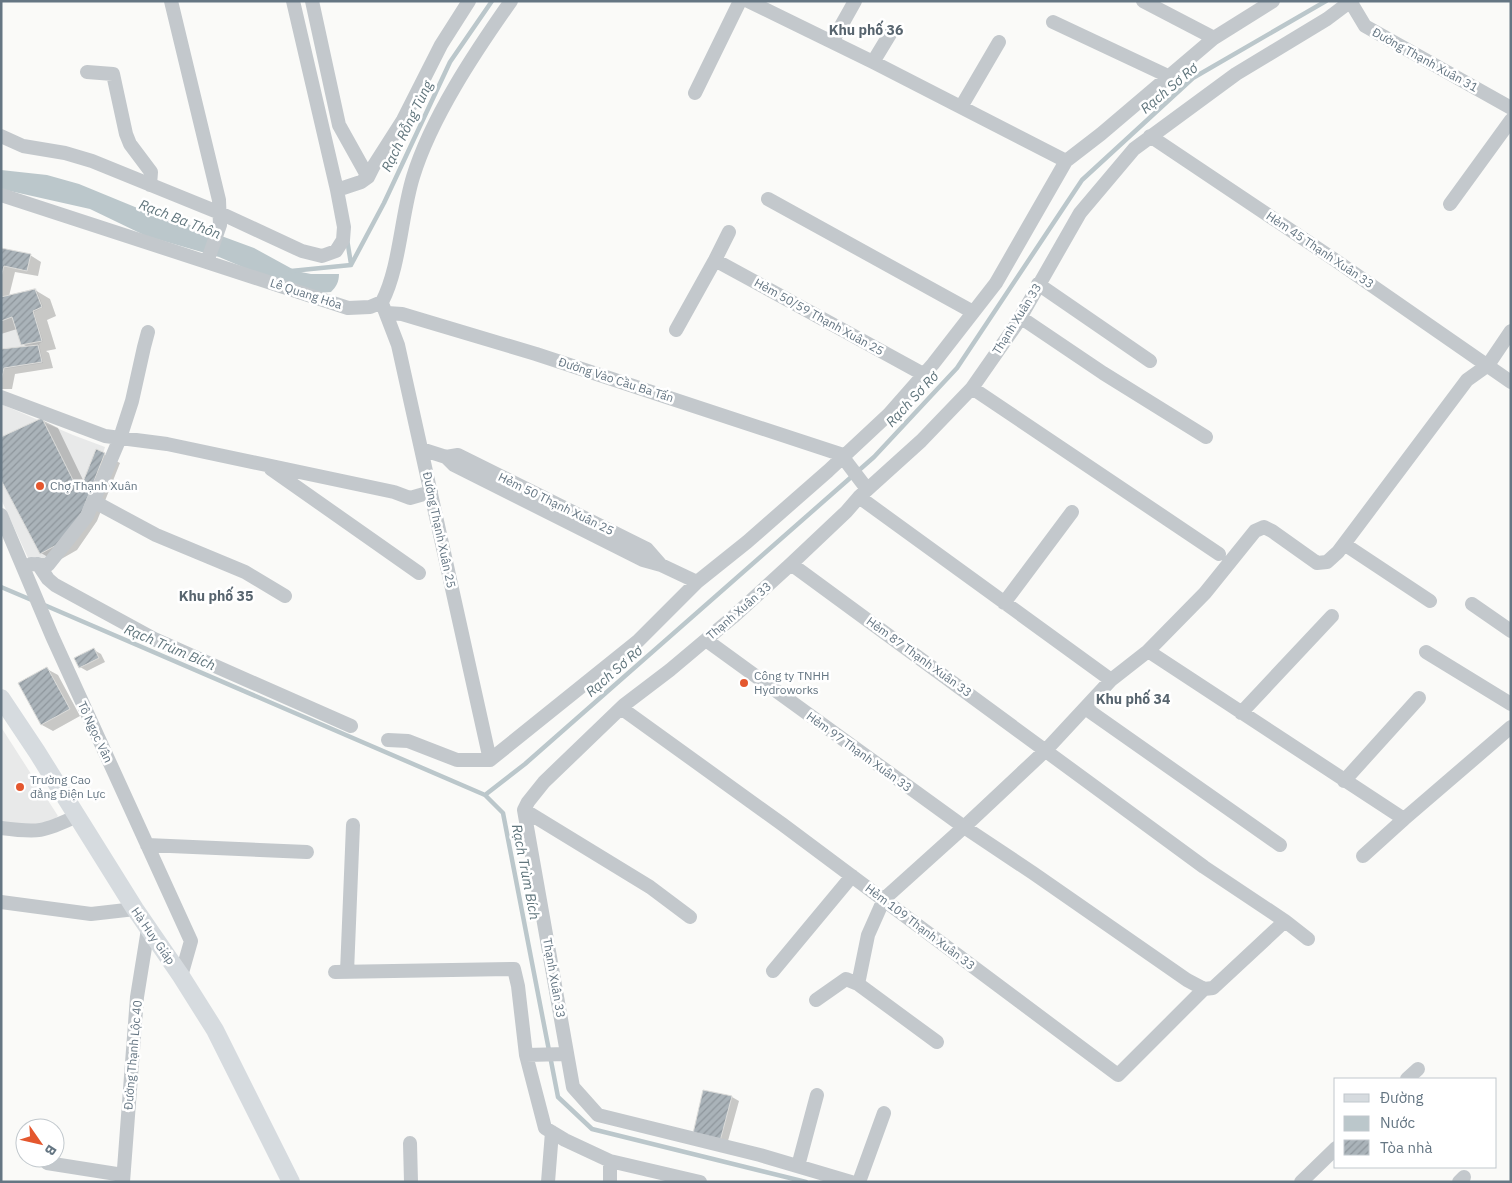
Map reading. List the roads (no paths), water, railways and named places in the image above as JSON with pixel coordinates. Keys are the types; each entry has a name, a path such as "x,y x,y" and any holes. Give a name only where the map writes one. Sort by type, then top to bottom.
{"main road":[{"name":"Hà Huy Giáp","path":"1,698 135,909 215,1030 291,1182"}],"street":[{"path":"171,1 219,200 220,219 209,258"},
{"path":"1,136 23,146 64,153 92,161 150,185 220,219 302,251 322,256 336,251 343,240 344,228 337,190 293,1"},
{"path":"312,1 339,125 368,177"},
{"path":"384,308 407,197 422,152 438,118 474,56 512,1"},
{"path":"695,93 740,1"},
{"path":"748,1 873,62 1066,161"},
{"path":"832,42 855,1"},
{"path":"1143,1 1214,38"},
{"path":"388,740 408,742 457,760 490,760 638,641 697,582 747,542 828,471 888,414 923,374 996,283 1066,161 1101,134 1214,38 1273,1"},
{"name":"Đường Thạnh Xuân 31","path":"1350,1 1365,26 1511,108"},
{"name":"Thạnh Xuân 33","path":"851,1182 760,1155 598,1115 573,1088 524,810 544,782 621,708 706,640 791,564 846,512 863,493 921,441 972,388 1020,317 1080,214 1134,149 1236,74 1327,20 1350,1"},
{"path":"337,190 360,182 368,177 402,120 441,45 466,3"},
{"path":"1053,22 1168,76"},
{"path":"873,62 890,34"},
{"path":"961,107 999,42"},
{"path":"87,72 113,74 126,134 130,144 151,172 150,185"},
{"path":"1450,204 1511,120"},
{"name":"Hẻm 45 Thạnh Xuân 33","path":"1150,136 1335,260 1511,382"},
{"name":"Lê Quang Hòa","path":"1,195 209,258 348,308 384,308"},
{"path":"768,199 972,312"},
{"path":"676,330 729,232"},
{"name":"Hẻm 50/59 Thạnh Xuân 25","path":"715,260 923,374"},
{"path":"1038,284 1150,361"},
{"name":"Đường Thạnh Xuân 25","path":"384,308 398,346 490,760"},
{"name":"Đường Vào Cầu Ba Tấn","path":"384,308 536,354 843,455"},
{"path":"1020,317 1103,373 1206,437"},
{"path":"858,984 868,935 884,899 1046,750 1111,680 1148,651 1205,593 1255,531 1264,527 1317,563 1327,562 1344,544 1467,380 1488,366 1511,331"},
{"path":"25,570 38,564 48,565 87,516 120,438 132,401 148,332"},
{"path":"972,388 1219,554"},
{"path":"1,396 104,436 167,444 394,492 410,498 431,492"},
{"name":"Hẻm 50 Thạnh Xuân 25","path":"421,448 446,457 454,465 642,560 661,564 697,582"},
{"path":"843,455 863,493 1004,603 1111,680"},
{"path":"265,465 419,573"},
{"path":"93,501 156,535 245,572 285,596"},
{"path":"1004,603 1072,512"},
{"name":"Tô Ngọc Vân","path":"1,515 52,636 191,941 181,976"},
{"path":"1344,544 1430,601"},
{"path":"38,564 48,580 55,585 154,639 351,726"},
{"name":"Hẻm 87 Thạnh Xuân 33","path":"791,564 1204,866 1308,939"},
{"path":"1472,604 1511,631"},
{"path":"1241,713 1332,616"},
{"name":"Hẻm 97 Thạnh Xuân 33","path":"706,640 964,827 1204,989"},
{"path":"1148,651 1404,819"},
{"path":"1426,652 1511,704"},
{"path":"1344,781 1419,698"},
{"name":"Hẻm 109 Thạnh Xuân 33","path":"621,708 884,899 1118,1075 1204,989"},
{"path":"1085,708 1280,845"},
{"path":"1363,856 1508,732"},
{"path":"524,810 650,887 690,917"},
{"path":"1,828 26,832 41,831 51,829 77,816"},
{"path":"353,825 341,972 514,969 518,986 526,1055 545,1128 564,1140 610,1161 700,1182"},
{"path":"147,845 307,852"},
{"path":"773,971 852,876"},
{"path":"1,902 91,914 135,909"},
{"path":"1204,989 1213,988 1284,921"},
{"name":"Đường Thạnh Lộc 40","path":"123,1178 137,997 148,929"},
{"path":"816,1000 846,979 858,984 937,1042"},
{"path":"526,1055 567,1054"},
{"path":"1408,1078 1418,1069"},
{"path":"798,1166 816,1095"},
{"path":"851,1182 884,1113"},
{"path":"548,1182 552,1132"},
{"path":"410,1143 411,1182"},
{"path":"1301,1182 1334,1150"},
{"path":"610,1161 610,1182"},
{"path":"65,1166 123,1178"}],"water":[{"path":"1,170 47,175 79,184 152,214 197,227 254,248 296,271 311,274 339,274 338,282 331,292 317,293 266,277 219,257 146,236 90,209 1,189"}],"waterway":[{"name":"Rạch Rỗng Tùng","path":"351,265 384,203 450,62 492,1"},
{"name":"Rạch Sơ Rơ","path":"485,795 525,764 874,457 957,368 1082,180 1193,78 1326,1"},
{"path":"347,239 351,264"},
{"name":"Rạch Ba Thôn","path":"291,271 351,265"},
{"name":"Rạch Trùm Bích","path":"1,587 34,601"},
{"name":"Rạch Trùm Bích","path":"42,604 485,795 503,813 558,1097 592,1129 806,1182"}],"place":[{"name":"Chợ Thạnh Xuân","path":"40,486"},
{"name":"Công ty TNHH Hydroworks","path":"744,683"},
{"name":"Trường Cao đẳng Điện Lực","path":"20,787"}],"district":[{"name":"Khu phố 36","path":"866,30"},
{"name":"Khu phố 35","path":"216,596"},
{"name":"Khu phố 34","path":"1133,699"}]}
